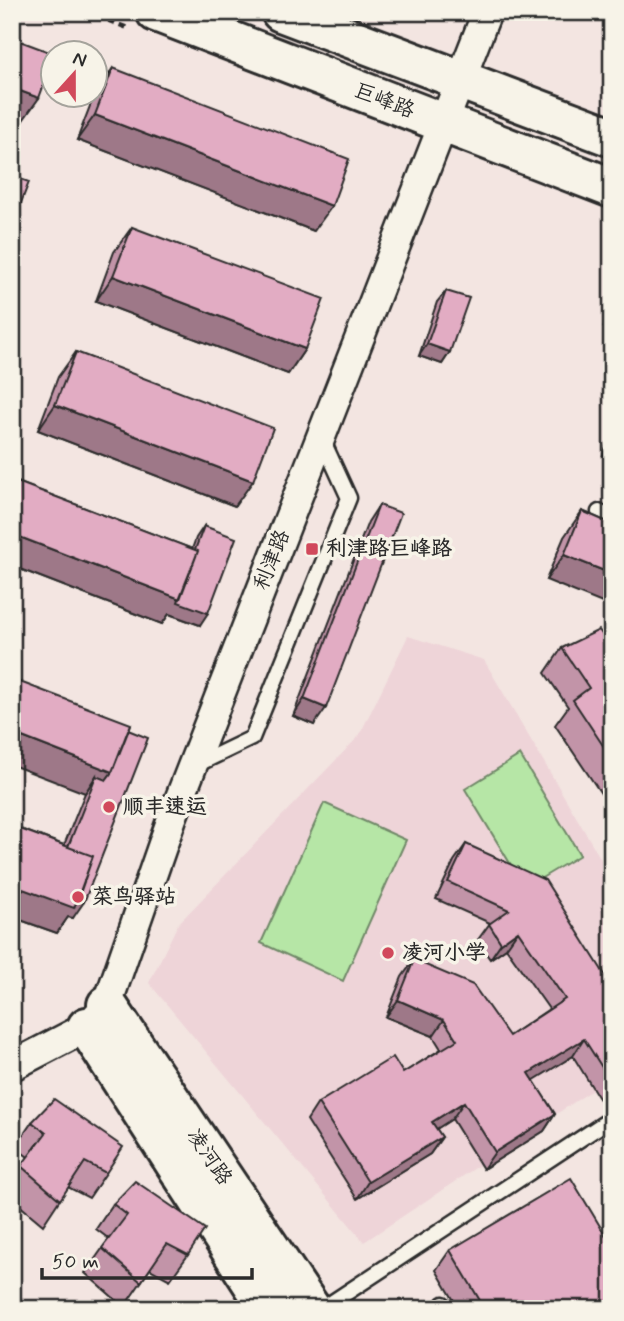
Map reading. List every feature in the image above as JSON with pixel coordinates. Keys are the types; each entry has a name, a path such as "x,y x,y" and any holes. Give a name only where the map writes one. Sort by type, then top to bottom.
{"main road":[{"name":"巨峰路","path":"156,12 612,188"},
{"path":"281,12 612,137"},
{"name":"凌河路","path":"97,1016 269,1309"},
{"name":"凌河路","path":"97,1016 311,1309"}],"street":[{"name":"利津路","path":"97,1016 191,768 487,12"},
{"path":"12,1066 97,1016"}],"lane":[{"path":"191,768 252,738 349,498 321,437"},
{"path":"322,1309 612,1118"}],"shaded area":[{"name":"凌河小学","path":"408,636 484,660 612,878 612,1077 364,1242 149,983 178,924 359,736"}],"green space":[{"path":"520,755 580,855 525,888 465,789"},
{"path":"324,803 406,840 343,981 261,943"}],"building":[{"path":"12,38 38,48 38,98 12,88"},
{"path":"113,68 349,159 332,206 95,115 98,108 108,108 108,81"},
{"path":"12,176 29,182 12,226"},
{"path":"132,227 324,299 305,349 113,276"},
{"path":"446,291 469,298 450,352 427,344"},
{"path":"76,352 273,428 253,481 55,405"},
{"path":"12,480 198,551 180,599 12,534"},
{"path":"379,505 401,513 326,708 304,699"},
{"path":"582,511 612,524 612,574 564,555"},
{"path":"204,526 236,538 208,613 178,602 198,551 195,550"},
{"path":"599,630 612,648 612,759 573,700 589,688 562,648"},
{"path":"12,679 131,724 112,772 12,733"},
{"path":"128,730 148,738 84,902 78,899 93,856 68,847 96,776 106,780 112,772"},
{"path":"12,826 93,856 74,908 12,885"},
{"path":"466,844 545,880 605,975 612,971 612,1083 584,1039 529,1073 555,1114 495,1152 464,1102 432,1122 442,1137 368,1182 318,1103 393,1057 403,1073 457,1040 444,1020 398,1000 414,960 473,985 509,1036 565,999 518,931 501,943 489,924 509,910 448,882"},
{"path":"54,1099 123,1147 106,1173 85,1162 60,1200 21,1166 46,1133 32,1122"},
{"path":"571,1178 612,1246 612,1309 485,1309 450,1250"},
{"path":"135,1181 205,1229 188,1255 167,1244 141,1282 102,1248 127,1215 113,1204"}],"place":[{"name":"利津路巨峰路","path":"312,549"},
{"name":"顺丰速运","path":"109,807"},
{"name":"菜鸟驿站","path":"78,897"},
{"name":"凌河小学","path":"388,953"}]}
